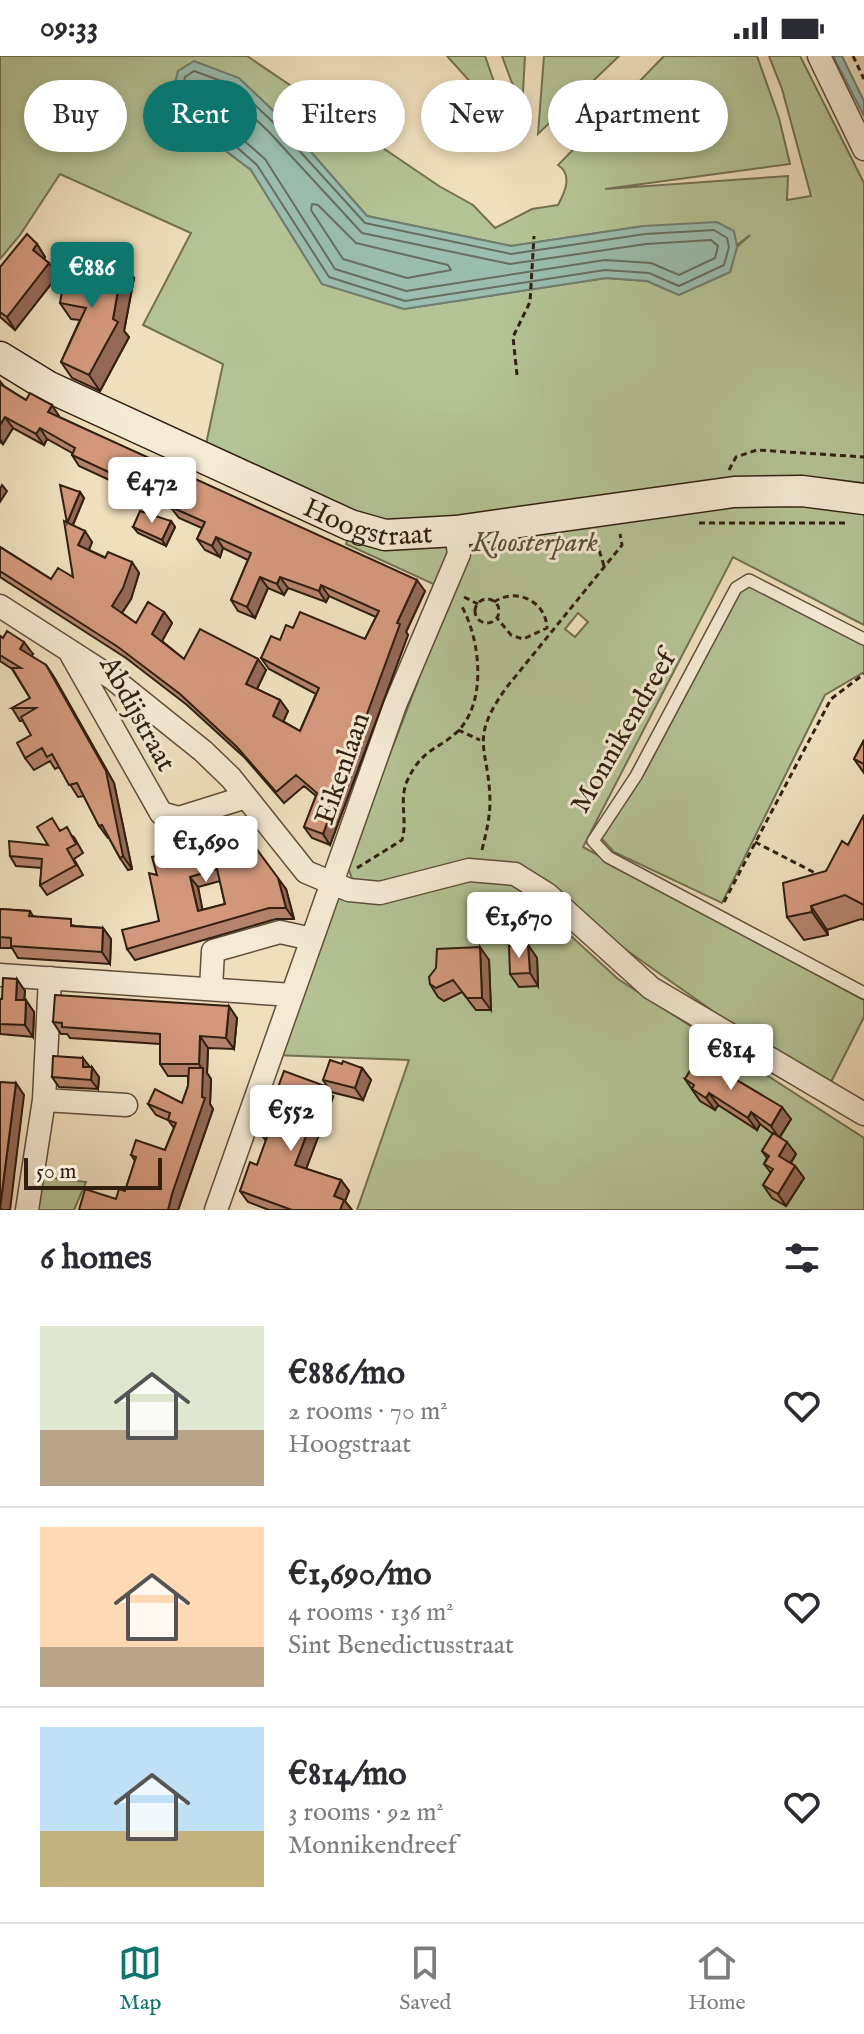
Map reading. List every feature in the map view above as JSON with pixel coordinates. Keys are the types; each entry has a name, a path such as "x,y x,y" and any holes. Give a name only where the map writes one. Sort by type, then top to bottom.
{"street":[{"path":"819,56 864,149"},
{"name":"Hoogstraat","path":"0,357 49,387 350,525 385,535 456,531 724,493 802,491 861,509"},
{"name":"Eikenlaan","path":"216,1210 395,705 459,554 456,531"},
{"name":"Abdijstraat","path":"0,606 68,649 170,723 231,778 306,872 335,875"},
{"name":"Abdijstraat","path":"68,649 161,813 179,818 246,797"},
{"path":"335,875 380,893 469,870 515,874 547,894 651,988 864,1114"},
{"path":"211,989 213,951 280,932 312,939"},
{"path":"0,975 292,995"},
{"path":"27,1210 44,1100 50,978"},
{"path":"44,1100 126,1105"}],"lane":[{"name":"Monnikendreef","path":"864,639 749,580 736,588 636,776 593,841 608,857 719,913 864,993"}],"path":[{"path":"853,56 864,79"},
{"path":"517,375 513,337 530,302 534,236"},
{"path":"724,493 730,466 736,457 749,451 864,457"},
{"path":"687,523 818,521 841,524 861,509"},
{"path":"607,534 629,529"},
{"path":"482,870 490,800 482,741 496,703 622,545 620,531"},
{"path":"577,539 594,537"},
{"path":"585,538 597,543 604,566"},
{"path":"335,875 364,866 402,840 402,803 409,777 425,752 458,730 474,702 478,678 466,615 458,596 463,586"},
{"path":"458,596 478,604"},
{"path":"494,602 510,598 535,601 543,610 547,628 552,631"},
{"path":"487,599 494,602 499,608 497,618 482,622 476,613 478,604 487,599"},
{"path":"497,618 511,635 523,639 547,628"},
{"path":"719,913 831,699 864,674"},
{"path":"458,730 482,741"},
{"path":"755,842 825,878"}],"green space":[{"name":"Kloosterpark","path":"0,56 247,56 282,80 273,80 273,111 257,96 257,80 143,80 143,152 227,152 251,170 322,284 404,309 606,278 647,281 679,295 730,272 737,247 750,235 737,245 733,231 644,226 511,246 367,216 311,152 389,152 473,205 495,228 532,209 558,205 566,179 558,165 571,152 728,152 728,80 641,80 664,56 757,56 779,118 790,164 605,189 788,176 787,200 811,196 782,89 769,56 800,56 864,183 864,625 733,557 583,847 864,1000 864,1017 830,1084 744,1033 622,947 546,880 507,866 386,887 353,881 347,865 418,681 414,675 438,586 346,544 348,539 375,548 394,548 205,449 223,364 143,325 191,233 60,174 20,235 0,259","holes":["578,613 588,622 575,637 565,629"]},
{"path":"447,56 485,56 493,80 469,80"},
{"path":"502,56 525,56 524,80 511,80"},
{"path":"544,56 619,56 594,80 548,80 548,124 538,134"},
{"path":"749,586 864,643 864,672 825,695 722,903 614,852 601,838 645,772 742,588"},
{"path":"472,876 514,884 618,979 864,1138 864,1210 357,1210 409,1060 274,1055 330,893"},
{"path":"29,1175 86,1182 74,1210 24,1210"}],"water":[{"path":"833,56 842,56 864,101 864,116"},
{"path":"194,61 241,80 176,80 178,71"},
{"path":"257,95 273,110 273,152 311,152 367,216 511,246 644,226 717,222 734,231 737,247 730,272 679,295 647,281 606,278 404,309 322,284 251,170 227,152 257,152"}],"building":[{"path":"27,234 37,244 33,250 49,263 7,317 0,312 0,267"},
{"path":"82,254 123,262 113,319 118,322 89,375 61,362 86,308 60,303 64,279 77,281"},
{"path":"0,384 26,400 30,393 52,405 48,412 417,580 397,623 400,624 323,834 304,827 317,793 296,775 276,792 237,747 180,694 118,647 0,571 0,547 51,579 58,568 73,577 64,521 85,531 78,545 105,558 108,552 132,562 123,588 112,606 136,623 148,602 164,612 152,634 184,659 200,629 258,659 246,684 280,700 273,716 300,731 319,688 261,658 271,636 280,640 286,625 293,628 300,612 365,639 379,611 321,585 319,591 280,577 277,584 260,577 247,607 231,600 251,553 216,537 212,546 197,539 205,522 171,507 173,502 72,455 75,448 40,428 36,434 5,417 0,425"},
{"path":"60,485 80,492 67,523"},
{"path":"140,511 171,521 162,540 133,527"},
{"path":"7,631 24,642 20,649 46,665 106,771 123,856 120,858 77,783 69,785 52,754 47,757 42,748 25,758 17,743 31,735 21,717 36,708 12,708 30,698 12,668 21,668 0,655 0,636 3,638"},
{"path":"864,740 864,764 854,759"},
{"path":"864,815 864,905 845,895 811,906 812,912 787,917 783,883 826,871 842,841 848,845"},
{"path":"52,818 60,831 67,827 76,844 67,849 76,865 40,885 42,859 10,856 9,841 48,845 37,827"},
{"path":"228,820 239,851 255,847 278,878 286,908 269,908 127,949 122,930 159,921 149,873 157,875 152,857 168,853 164,836","holes":["217,869 225,904 198,911 190,877"]},
{"path":"0,909 30,911 29,916 71,919 71,926 103,928 102,952 11,946 11,938 0,937"},
{"path":"528,945 530,973 510,974 509,946"},
{"path":"480,947 482,998 467,998 453,980 436,988 430,984 429,977 436,968 437,949"},
{"path":"3,978 17,979 16,1000 26,1000 25,1025 0,1024"},
{"path":"55,995 229,1006 226,1038 200,1036 199,1064 160,1064 160,1034 62,1027 62,1023 53,1022"},
{"path":"53,1056 83,1058 83,1067 92,1067 91,1080 52,1077"},
{"path":"698,1057 782,1107 771,1126 751,1112 748,1118 709,1093 706,1098 692,1089 694,1085 685,1079"},
{"path":"330,1060 362,1068 355,1088 323,1080"},
{"path":"189,1068 203,1068 202,1097 205,1098 168,1210 79,1210 85,1189 116,1199 119,1189 125,1191 136,1157 131,1155 136,1140 165,1150 176,1123 168,1120 170,1113 148,1104 155,1089 182,1103 188,1086"},
{"path":"284,1071 325,1086 295,1165 341,1180 334,1196 344,1200 340,1210 292,1210 240,1191 250,1162 257,1165 267,1137 261,1134"},
{"path":"0,1082 16,1083 0,1208"},
{"path":"773,1133 787,1142 779,1156 795,1166 778,1194 763,1185 773,1169 764,1164 769,1156 762,1151"}]}
